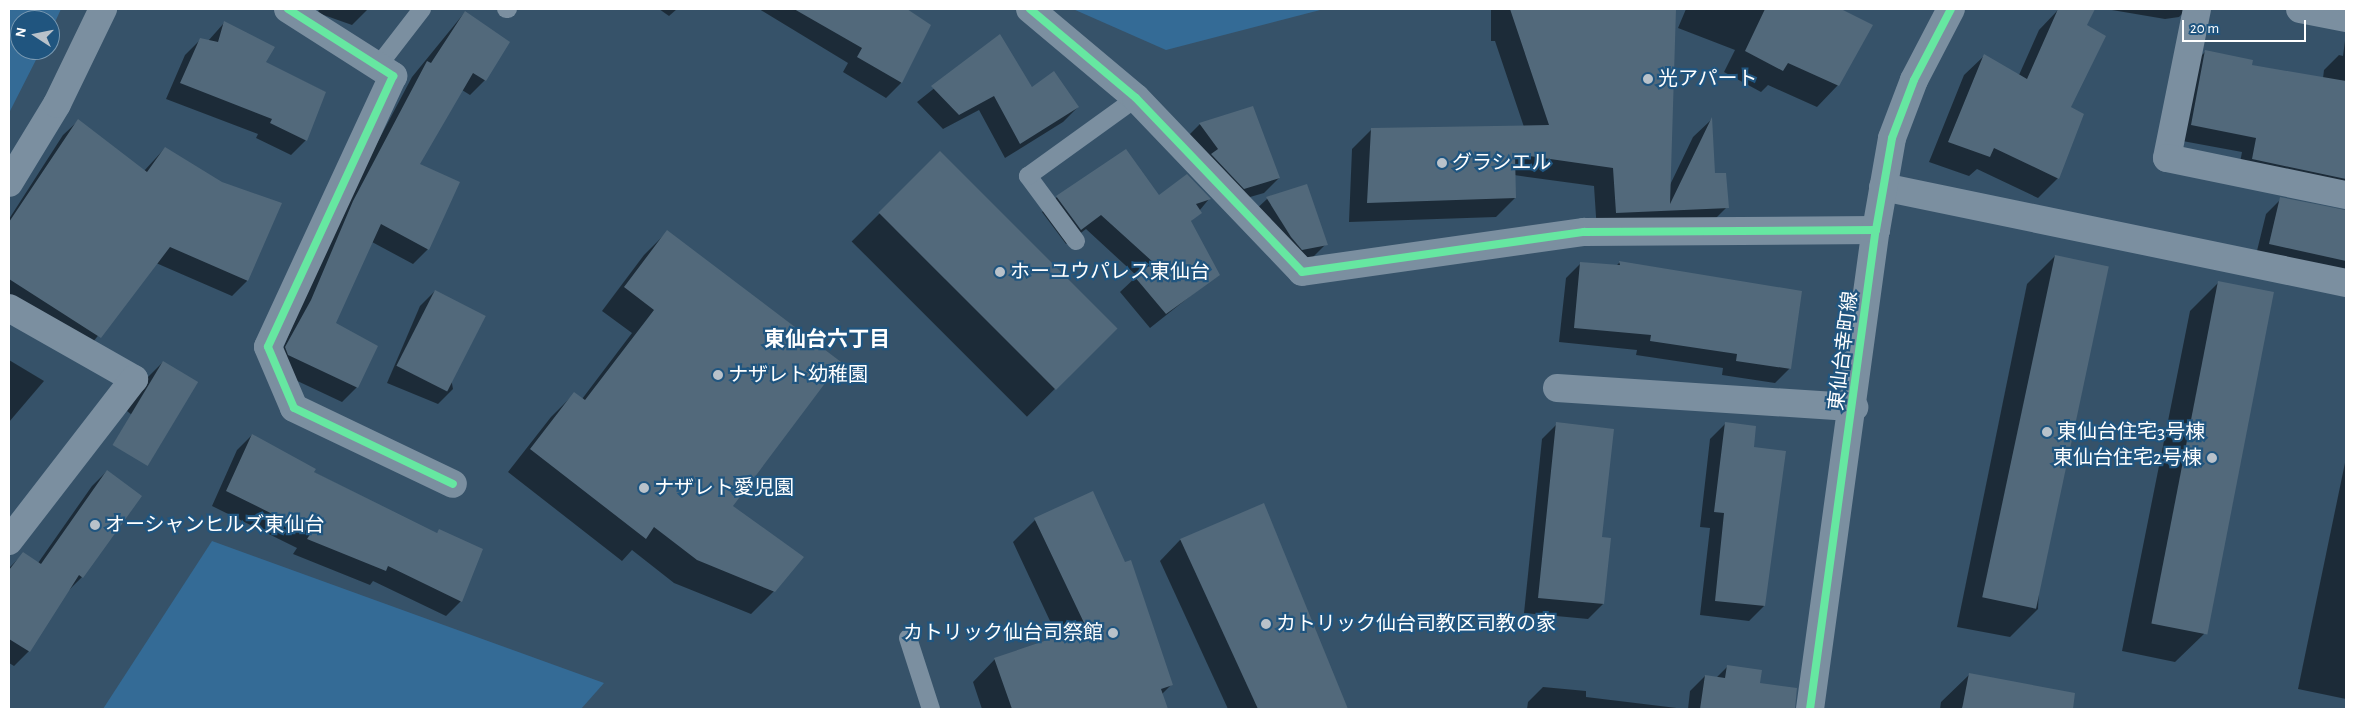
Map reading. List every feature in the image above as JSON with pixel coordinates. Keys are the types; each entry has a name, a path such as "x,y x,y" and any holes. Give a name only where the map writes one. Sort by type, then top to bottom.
{"street":[{"path":"9,183 57,104 103,9"},
{"path":"288,9 393,76 268,347 294,408 453,484"},
{"path":"1030,9 1136,98 1302,272 1584,232 1876,230"},
{"name":"東仙台幸町線","path":"1810,709 1854,407 1876,230 1892,138 1902,109 1951,9"},
{"path":"2198,9 2167,158 2346,195"},
{"path":"2300,9 2346,18"},
{"path":"1883,187 2346,282"},
{"path":"9,308 134,379 9,541"},
{"path":"1557,388 1854,407"}],"lane":[{"path":"378,66 422,9"},
{"path":"1076,241 1028,176 1136,98"},
{"path":"908,638 931,709"}],"shaded area":[{"path":"9,9 61,9 60,11 10,10 10,60 36,60 9,113"},
{"path":"1073,9 1324,9 1166,50"},
{"path":"212,541 604,683 581,709 103,709"}],"building":[{"path":"794,9 907,9 931,25 902,83 857,57 862,48"},
{"path":"1510,9 1676,9 1670,204 1712,117 1715,173 1726,173 1729,208 1616,213 1613,168 1515,154 1516,198 1367,203 1371,128 1549,125"},
{"path":"1765,9 1841,9 1873,25 1839,86 1788,63 1783,71 1745,51"},
{"path":"2058,9 2095,9 2087,25 2106,36 2071,107 2084,114 2059,179 1994,148 1990,157 1948,142 1984,54 2027,79"},
{"path":"465,11 510,42 486,81 473,73 420,164 460,182 429,250 381,224 336,323 378,346 358,388 288,355 285,347 311,300 353,201 427,61 431,63"},
{"path":"224,21 275,47 266,62 326,92 307,141 270,123 272,119 180,83 200,38 218,42"},
{"path":"1000,34 1032,87 1054,71 1079,107 1020,144 994,96 959,115 931,86"},
{"path":"2205,50 2253,60 2252,65 2346,81 2346,179 2252,159 2256,138 2191,125"},
{"path":"1253,106 1280,178 1244,189 1211,154 1218,149 1199,123"},
{"path":"78,119 147,172 165,147 222,182 282,203 248,281 170,247 101,338 9,279 9,222"},
{"path":"1126,149 1159,195 1187,174 1211,199 1196,204 1202,213 1191,221 1220,275 1166,314 1134,276 1154,263 1101,215 1081,230 1056,196"},
{"name":"ホーユウパレス東仙台","path":"940,151 1117,328 1056,390 878,213"},
{"path":"1307,184 1328,245 1302,250 1291,237 1266,197"},
{"path":"2280,197 2346,210 2346,261 2269,244"},
{"name":"ナザレト幼稚園","path":"667,230 841,362 733,506 804,557 775,592 697,560 654,527 646,539 530,449 574,392 585,400 654,310 624,287"},
{"name":"東仙台住宅3号棟","path":"2055,255 2109,266 2036,609 1982,597"},
{"path":"1619,261 1802,291 1791,369 1736,361 1737,354 1650,341 1651,335 1574,328 1580,262 1620,265"},
{"name":"東仙台住宅2号棟","path":"2218,281 2274,292 2207,634 2151,624"},
{"path":"435,290 486,316 447,392 396,366"},
{"path":"163,361 198,382 148,466 113,445"},
{"path":"1556,422 1614,429 1602,537 1611,538 1604,604 1538,598"},
{"path":"1725,422 1756,426 1754,447 1786,451 1765,606 1715,601 1724,513 1714,512"},
{"path":"252,434 316,469 314,472 437,533 439,529 483,549 462,602 388,566 386,571 307,539 311,533 226,491"},
{"path":"107,470 142,496 83,578 79,575 30,652 9,639 9,570 23,552 41,564"},
{"name":"カトリック仙台司祭館","path":"1093,491 1125,562 1131,560 1173,685 1161,689 1168,709 1012,709 994,658 1086,627 1034,518"},
{"name":"カトリック仙台司教区司教の家","path":"1264,503 1348,709 1258,709 1180,539"},
{"path":"1727,665 1762,670 1760,683 1797,688 1795,709 1700,709 1705,675 1725,678"},
{"path":"1969,673 2075,693 2073,709 1962,709"}],"cycle path":[{"path":"288,9 393,76 268,347 294,408 453,484"},
{"path":"1030,9 1136,98 1302,272 1584,232 1876,230"},
{"path":"1810,709 1876,230 1892,138 1914,80 1951,9"}],"place":[{"name":"光アパート","path":"1648,79"},
{"name":"グラシエル","path":"1442,163"},
{"name":"ホーユウパレス東仙台","path":"1000,272"},
{"name":"ナザレト幼稚園","path":"718,375"},
{"name":"東仙台住宅3号棟","path":"2047,432"},
{"name":"東仙台住宅2号棟","path":"2212,458"},
{"name":"ナザレト愛児園","path":"644,488"},
{"name":"オーシャンヒルズ東仙台","path":"95,525"},
{"name":"カトリック仙台司教区司教の家","path":"1266,624"},
{"name":"カトリック仙台司祭館","path":"1113,633"}],"district":[{"name":"東仙台六丁目","path":"827,340"}]}
